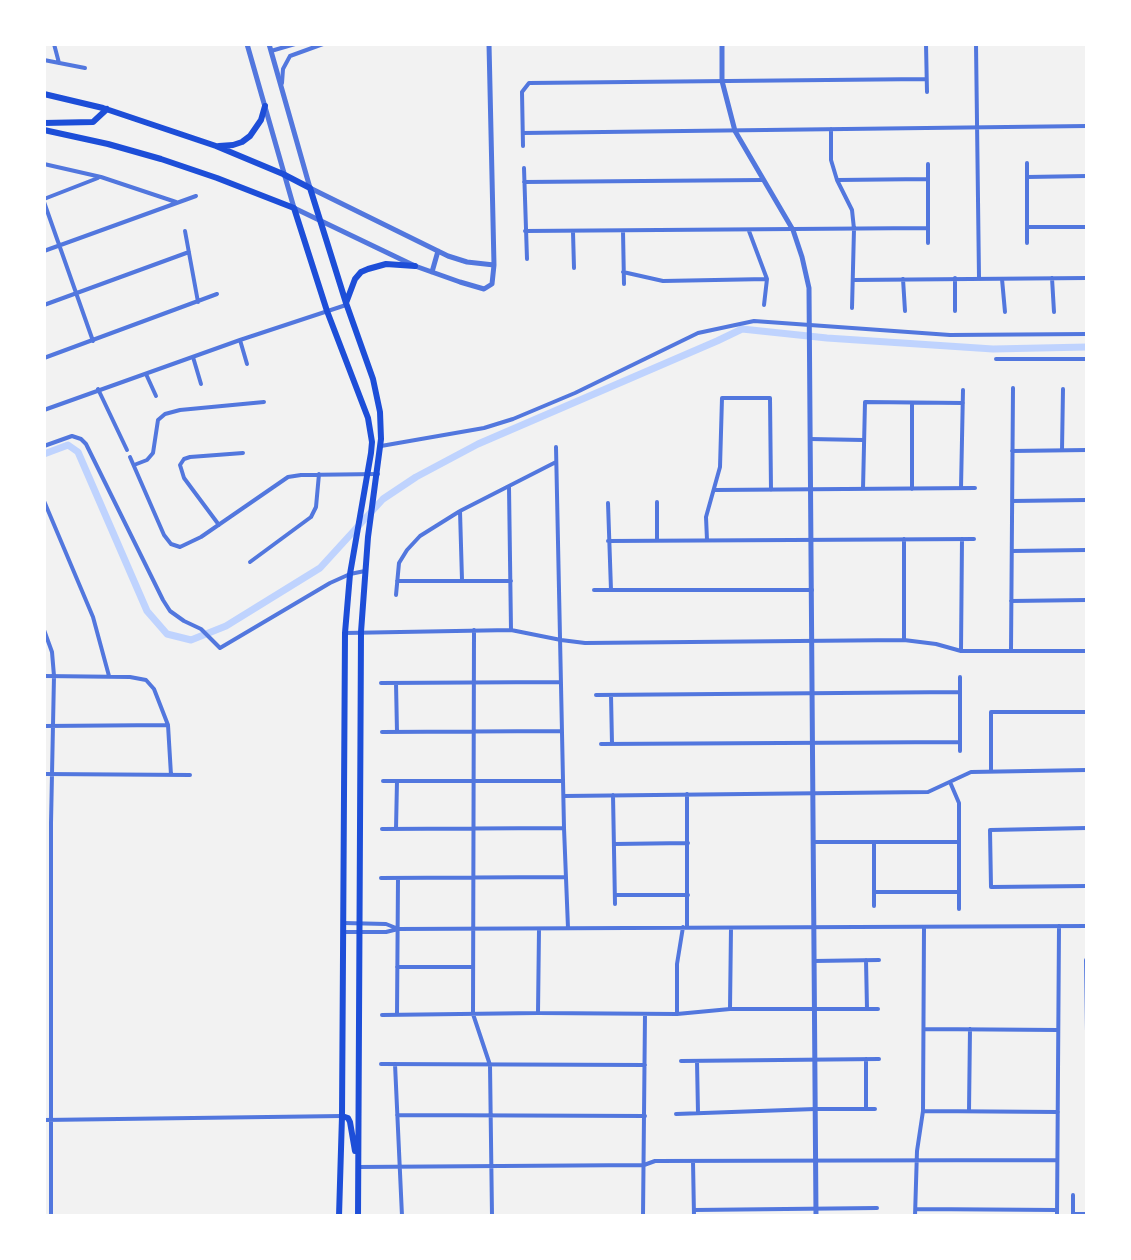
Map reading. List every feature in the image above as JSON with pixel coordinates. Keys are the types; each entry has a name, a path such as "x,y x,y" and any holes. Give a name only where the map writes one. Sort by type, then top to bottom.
{"main road":[{"path":"44,94 107,109 216,146 310,188 378,397 381,446 368,537 361,632 358,1216"},
{"path":"216,146 233,145 250,136 261,120 265,106"},
{"path":"44,123 93,122 107,109"},
{"path":"44,130 161,159 294,208 327,311 368,418 372,442 350,574 345,633 339,1216"},
{"path":"346,304 355,279 368,269 386,264 415,266"},
{"path":"342,1116 350,1122 358,1167"}],"street":[{"path":"54,44 59,63"},
{"path":"247,44 294,208 415,266 484,289 492,284 494,265 489,44"},
{"path":"295,44 270,47 310,188 438,251 467,262 494,265"},
{"path":"282,90 283,69 290,56 323,44"},
{"path":"722,44 722,81 735,131 793,230 809,288 816,1216"},
{"path":"926,44 927,92"},
{"path":"976,44 979,277"},
{"path":"44,60 85,68"},
{"path":"523,146 522,92 526,85 534,83 926,79"},
{"path":"523,133 1087,126"},
{"path":"831,129 831,160 852,210 852,308"},
{"path":"1027,163 1027,243"},
{"path":"44,164 101,177 178,202"},
{"path":"928,164 928,243"},
{"path":"524,168 527,259"},
{"path":"1027,177 1087,176"},
{"path":"93,341 44,200 101,177"},
{"path":"837,180 928,179"},
{"path":"524,182 762,180"},
{"path":"44,251 196,196"},
{"path":"1027,227 1087,227"},
{"path":"525,231 927,228"},
{"path":"749,230 767,279 764,305"},
{"path":"185,231 198,302"},
{"path":"623,231 624,284"},
{"path":"573,232 574,268"},
{"path":"432,272 438,251"},
{"path":"44,305 189,252"},
{"path":"623,272 663,281 767,279"},
{"path":"955,278 955,311"},
{"path":"1002,278 1005,312"},
{"path":"1052,278 1054,312"},
{"path":"853,280 1087,278"},
{"path":"903,279 905,311"},
{"path":"44,358 217,294"},
{"path":"44,410 346,304"},
{"path":"381,446 497,424 575,393 698,333 754,321 950,335 1087,334"},
{"path":"240,340 247,364"},
{"path":"193,357 201,384"},
{"path":"996,359 1087,359"},
{"path":"146,374 156,396"},
{"path":"1011,651 1013,388"},
{"path":"98,389 127,450"},
{"path":"1062,450 1063,389"},
{"path":"961,488 963,390"},
{"path":"707,540 706,517 720,467 722,398 770,398 771,490"},
{"path":"134,465 147,460 153,453 158,420 165,414 264,402"},
{"path":"863,489 865,402 963,403"},
{"path":"912,403 912,489"},
{"path":"44,446 72,436 86,444 170,611 201,629 220,648 317,590 350,574 365,571"},
{"path":"810,439 863,440"},
{"path":"556,447 568,928"},
{"path":"1012,451 1087,450"},
{"path":"219,525 184,478 180,465 190,457 243,453"},
{"path":"130,457 164,535 171,544 180,547 219,525 288,477 378,474"},
{"path":"396,595 399,563 413,542 460,511 556,462"},
{"path":"250,562 311,517 316,507 319,474"},
{"path":"509,487 511,630"},
{"path":"715,490 975,488"},
{"path":"1012,501 1087,500"},
{"path":"44,501 45,511 88,604 109,676"},
{"path":"657,502 657,540"},
{"path":"608,503 611,590"},
{"path":"460,511 462,580"},
{"path":"904,539 904,640"},
{"path":"961,651 962,539"},
{"path":"608,541 974,539"},
{"path":"1012,551 1087,550"},
{"path":"397,581 511,581"},
{"path":"594,590 812,590"},
{"path":"1011,601 1087,600"},
{"path":"44,630 52,652 54,676 51,1216"},
{"path":"474,630 473,1014 490,1065 492,1216"},
{"path":"345,633 511,630 585,643 904,640 961,651 1087,651"},
{"path":"44,676 143,678 160,702 168,725 171,775"},
{"path":"960,677 960,751"},
{"path":"381,683 561,682"},
{"path":"396,683 397,732"},
{"path":"596,695 960,692"},
{"path":"611,695 612,744"},
{"path":"991,770 991,712 1087,712"},
{"path":"44,726 168,725"},
{"path":"382,732 562,731"},
{"path":"601,744 960,742"},
{"path":"564,796 928,792 971,772 1087,770"},
{"path":"44,774 190,775"},
{"path":"383,781 563,781"},
{"path":"396,829 397,781"},
{"path":"950,782 959,803 959,909"},
{"path":"677,1014 677,964 688,895 687,794"},
{"path":"613,795 615,904"},
{"path":"44,823 51,823"},
{"path":"382,829 564,828"},
{"path":"1087,828 990,830 991,887 1087,886"},
{"path":"812,842 959,842"},
{"path":"874,842 874,906"},
{"path":"614,844 688,843"},
{"path":"44,872 51,872"},
{"path":"381,878 565,877"},
{"path":"397,1015 398,878"},
{"path":"874,892 959,892"},
{"path":"615,895 688,895"},
{"path":"44,922 51,922"},
{"path":"344,923 386,924 398,929"},
{"path":"915,1216 916,1159 923,1111 924,926"},
{"path":"915,1209 1057,1213 1059,926"},
{"path":"344,932 398,929 1087,926"},
{"path":"730,1009 731,928"},
{"path":"538,1013 539,929"},
{"path":"866,960 867,1009"},
{"path":"814,961 879,960"},
{"path":"1086,960 1087,1032"},
{"path":"397,967 472,967"},
{"path":"44,970 52,970"},
{"path":"382,1015 677,1014 730,1009 878,1009"},
{"path":"643,1216 645,1014"},
{"path":"44,1019 51,1019"},
{"path":"924,1029 1058,1030"},
{"path":"969,1111 970,1029"},
{"path":"866,1059 866,1109"},
{"path":"681,1061 879,1059"},
{"path":"697,1061 698,1113"},
{"path":"381,1064 645,1065"},
{"path":"395,1064 402,1216"},
{"path":"44,1068 51,1068"},
{"path":"676,1114 875,1109"},
{"path":"923,1111 1058,1112"},
{"path":"397,1115 645,1116"},
{"path":"44,1120 342,1116"},
{"path":"358,1167 644,1165 655,1161 1057,1160"},
{"path":"693,1161 694,1213 877,1208"},
{"path":"1073,1195 1073,1215 1087,1214"},
{"path":"866,1208 866,1216"}],"waterway":[{"path":"44,454 68,445 78,452 147,611 167,634 191,640 226,626 320,568 383,499 416,477 478,444 742,329 993,349 1087,347"}]}
